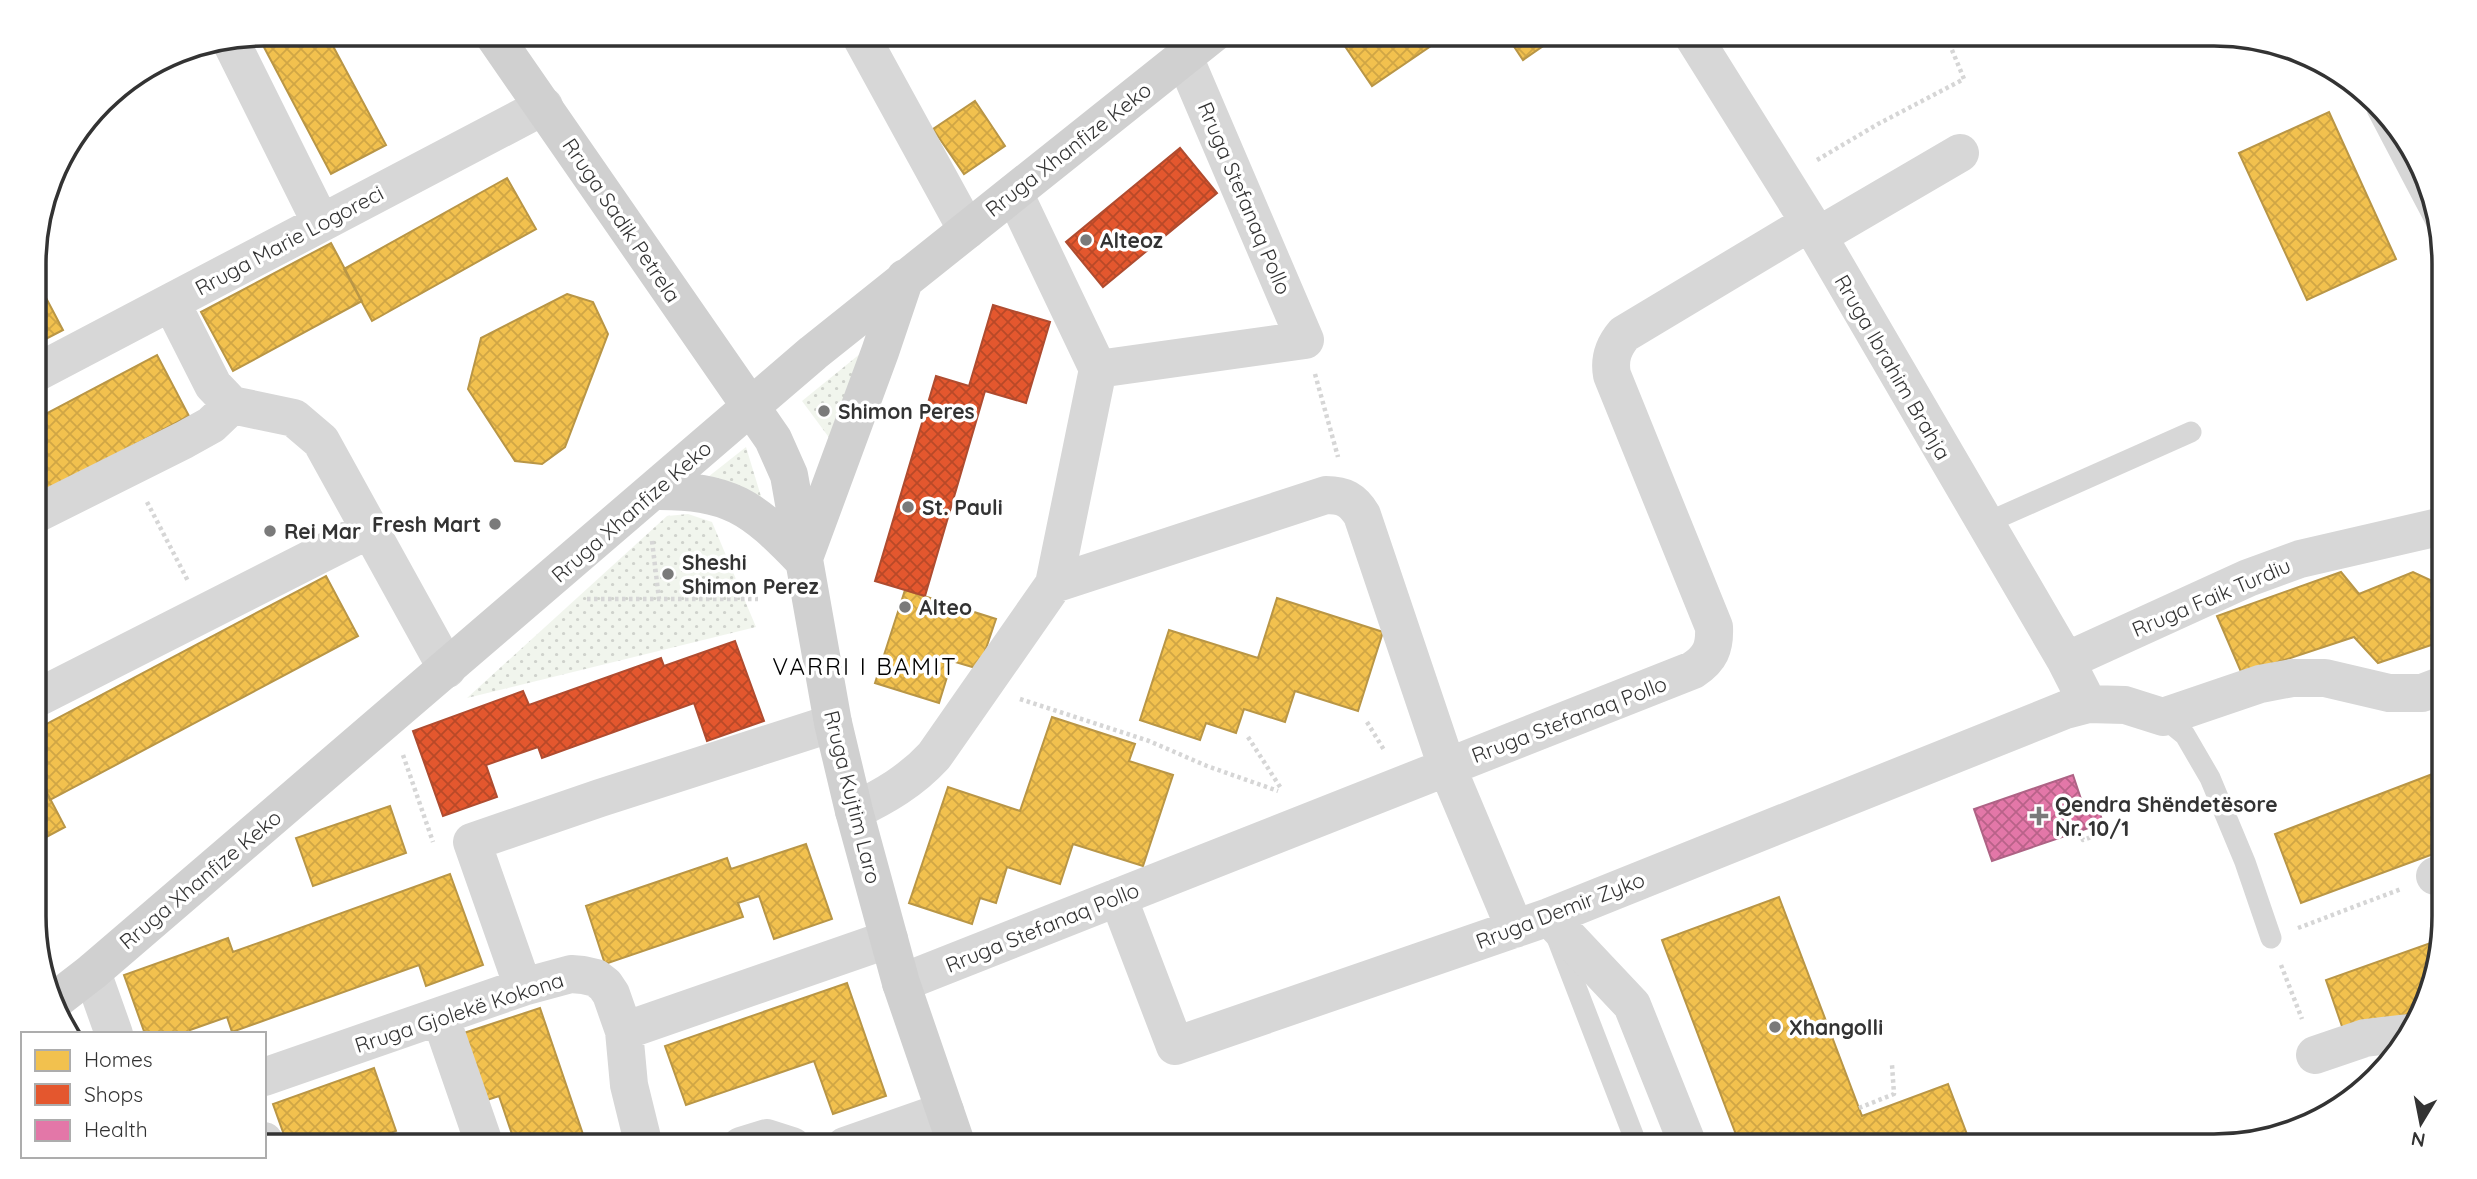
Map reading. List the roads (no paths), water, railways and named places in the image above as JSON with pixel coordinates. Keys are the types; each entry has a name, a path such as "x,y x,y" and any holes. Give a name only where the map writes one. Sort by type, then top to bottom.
{"main road":[{"name":"Rruga Sadik Petrela","path":"501,46 751,407"},
{"name":"Rruga Xhanfize Keko","path":"61,996 905,278 1198,46"},
{"path":"654,491 689,491 713,495 735,503 775,530 803,560 905,278"},
{"name":"Rruga Kujtim Laro","path":"751,407 773,439 789,475 833,723 854,811 901,983 951,1128"}],"street":[{"path":"866,46 967,230"},
{"name":"Rruga Ibrahim Brahja","path":"1699,46 1813,230 2066,661 2088,704"},
{"path":"234,47 321,223"},
{"name":"Rruga Stefanaq Pollo","path":"1097,369 1305,340 1184,57"},
{"name":"Rruga Marie Logoreci","path":"46,368 544,106"},
{"name":"Rruga Stefanaq Pollo","path":"901,983 1704,663 1712,653 1714,627 1612,375 1610,365 1616,343 1624,334 1960,153"},
{"path":"854,811 888,794 918,773 934,756 1054,583 1097,369 1014,193"},
{"path":"171,302 213,385 232,405 294,418 321,442 447,669"},
{"path":"46,509 211,425 232,405"},
{"path":"1054,583 1326,495 1339,495 1350,499 1362,515 1447,767 1532,923 1632,1005 1683,1133"},
{"path":"46,693 370,528"},
{"name":"Rruga Faik Turdiu","path":"2066,661 2248,578 2300,559 2432,529"},
{"path":"2163,717 2260,684 2292,678 2325,678 2389,693 2422,693 2432,689"},
{"name":"Rruga Demir Zyko","path":"1118,897 1175,1046 1532,923 2065,710 2088,704 2125,705 2163,717"},
{"path":"523,987 472,842 833,723"},
{"path":"624,1031 889,939"},
{"path":"92,972 113,1032"},
{"name":"Rruga Gjolekë Kokona","path":"266,1076 523,987 571,974 596,978 611,994 624,1031 629,1085 641,1134"},
{"path":"440,1016 481,1134"},
{"path":"2315,1055 2365,1038 2397,1034"},
{"path":"918,1134 951,1128"}],"lane":[{"path":"2397,146 2416,183"},
{"path":"1984,524 2191,432"},
{"path":"2163,717 2185,735 2210,778 2245,862 2271,938"},
{"path":"1532,923 1631,1133"}],"place":[{"name":"Alteoz","path":"1086,240"},
{"name":"Shimon Peres","path":"824,411"},
{"name":"St. Pauli","path":"908,507"},
{"name":"Fresh Mart","path":"495,524"},
{"name":"Rei Mar","path":"270,531"},
{"name":"Sheshi Shimon Perez","path":"668,574"},
{"name":"Alteo","path":"905,607"},
{"name":"Qendra Shëndetësore Nr. 10/1","path":"2039,816"},
{"name":"Xhangolli","path":"1775,1027"}],"district":[{"name":"VARRI I BAMIT","path":"865,666"}]}
